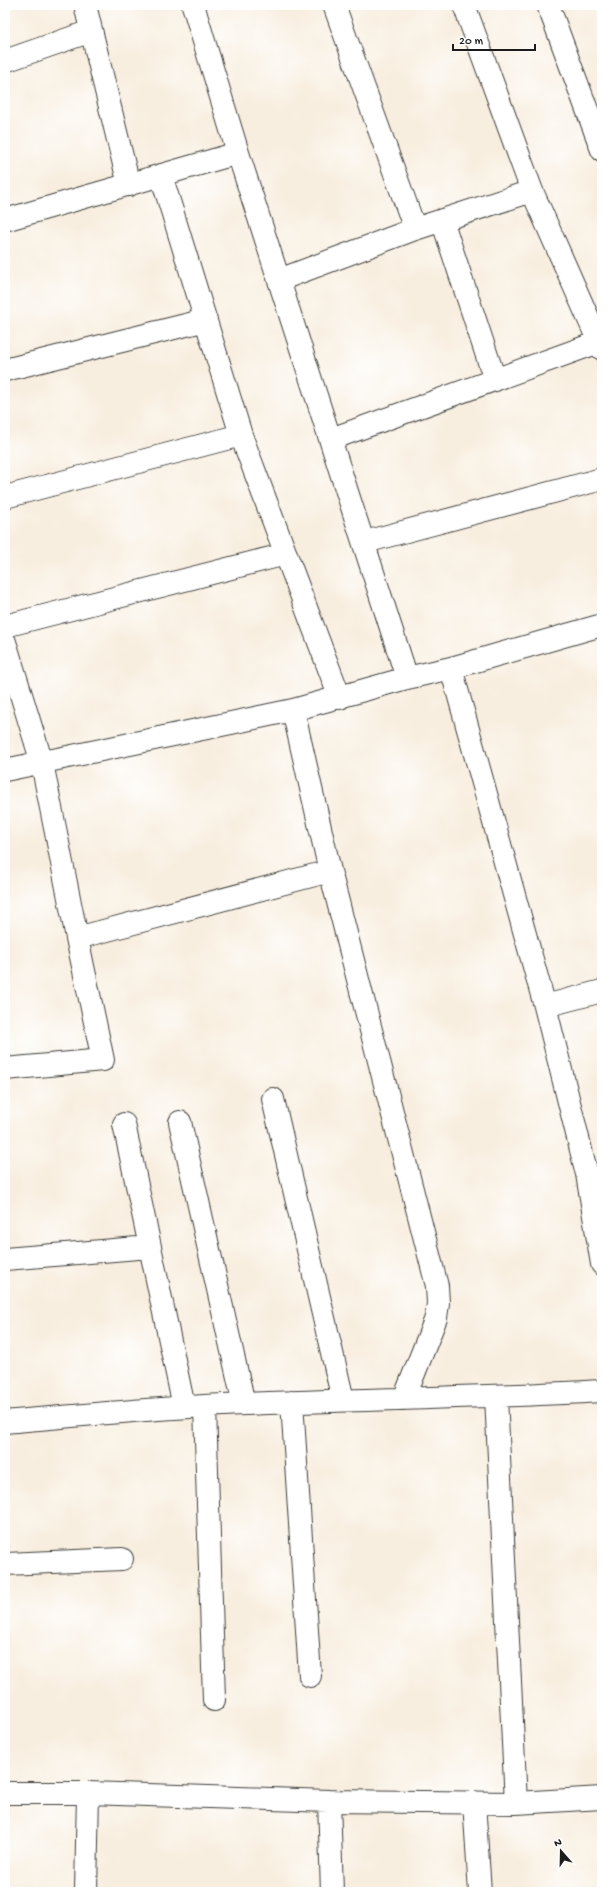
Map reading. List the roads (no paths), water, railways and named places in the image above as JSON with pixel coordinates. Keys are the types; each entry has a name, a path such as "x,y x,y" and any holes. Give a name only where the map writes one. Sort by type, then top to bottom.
{"street":[{"path":"85,5 128,185"},
{"path":"194,5 238,153 407,678"},
{"path":"334,5 415,229"},
{"path":"331,439 495,380 600,346 532,191 464,5"},
{"path":"548,5 602,150"},
{"path":"5,61 91,31"},
{"path":"5,220 238,153"},
{"path":"161,175 241,435 340,698"},
{"path":"279,280 415,229 532,191"},
{"path":"442,220 495,380"},
{"path":"5,370 206,320"},
{"path":"5,497 241,435"},
{"path":"364,542 602,478"},
{"path":"5,626 286,554"},
{"path":"5,770 42,764 293,710 407,678 451,668 602,625"},
{"path":"5,642 42,764 103,1060 5,1069"},
{"path":"451,668 545,1006 587,1174 602,1264"},
{"path":"293,710 330,871 437,1286 438,1303 436,1318 404,1399"},
{"path":"77,938 330,871"},
{"path":"545,1006 602,991"},
{"path":"273,1098 343,1400"},
{"path":"180,1122 244,1404"},
{"path":"124,1124 150,1247 195,1406 214,1700"},
{"path":"5,1259 150,1247"},
{"path":"5,1422 195,1406 343,1400 496,1397 602,1391"},
{"path":"496,1397 516,1803"},
{"path":"292,1402 310,1676"},
{"path":"5,1564 122,1559"},
{"path":"5,1793 88,1793 329,1801 516,1803 602,1798"},
{"path":"86,1892 88,1793"},
{"path":"329,1801 332,1892"},
{"path":"474,1802 480,1892"}]}
